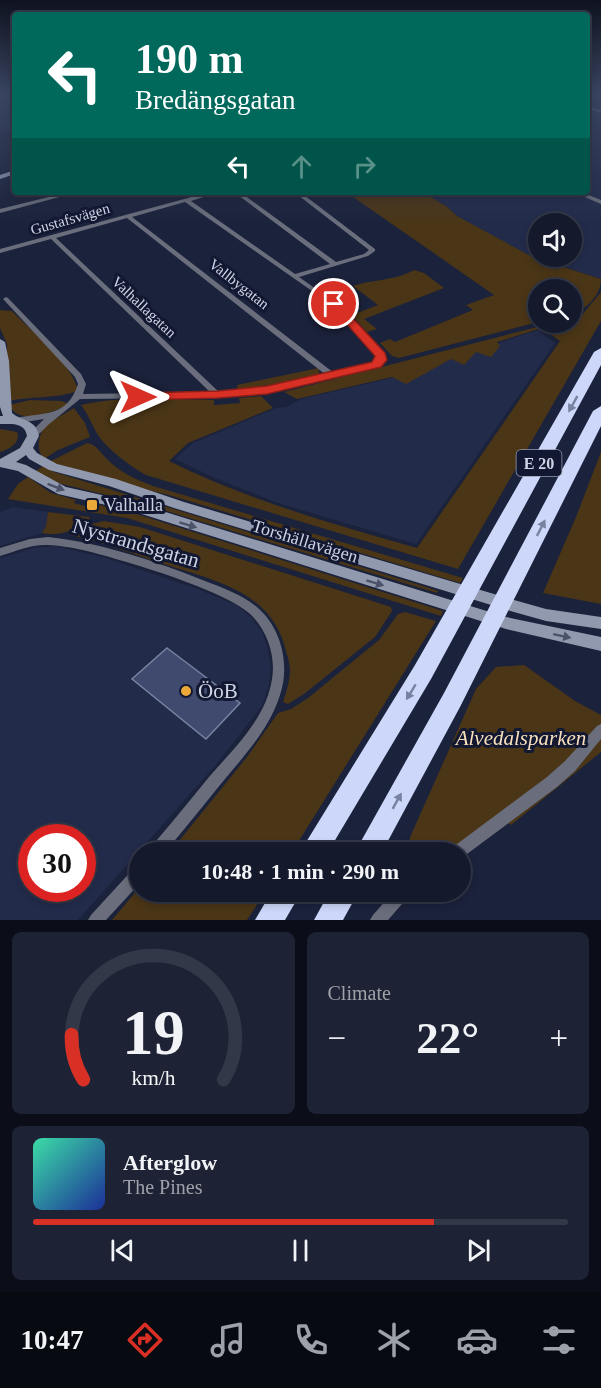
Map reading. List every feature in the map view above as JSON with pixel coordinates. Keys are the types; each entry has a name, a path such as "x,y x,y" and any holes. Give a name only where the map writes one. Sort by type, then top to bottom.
{"highway":[{"name":"E 20","path":"319,842 440,641 601,352"},
{"name":"E 20","path":"373,842 480,647 601,411"},
{"path":"269,920 281,902"},
{"path":"328,920 339,902"}],"main road":[{"path":"0,342 4,361 7,414 29,424 34,434 34,440 28,449 17,457 2,463"},
{"path":"0,420 16,420"},
{"name":"Torshällavägen","path":"28,449 33,456 52,467 112,482 179,505 514,606 546,615 601,623"},
{"name":"Torshällavägen","path":"2,463 22,468 62,491 133,507 506,623 601,644"}],"street":[{"path":"0,211 63,195"},
{"name":"Gustafsvägen","path":"0,251 128,216 187,196 203,195"},
{"path":"241,195 335,264"},
{"path":"295,276 357,258 370,253 372,247 301,195"},
{"path":"584,195 601,202"},
{"path":"78,397 218,395 267,390 376,364 381,360 381,355 334,304 187,196"},
{"name":"Vallbygatan","path":"128,216 321,364 332,375"},
{"name":"Valhallagatan","path":"52,237 218,395"},
{"path":"6,299 78,376 82,384 78,397 34,434"},
{"path":"16,420 53,416"},
{"name":"Nystrandsgatan","path":"0,552 35,542 89,546 227,593 251,608 267,628 275,646 279,668 274,697 267,712 250,738 164,842"},
{"path":"471,842 552,782 570,766 601,730"},
{"path":"96,920 129,884"},
{"path":"378,920 394,902"}],"shaded area":[{"path":"590,138 601,138 601,279 564,267 582,267 582,213 528,213 528,257 457,216 446,206 427,195 590,195"},
{"path":"529,333 542,333 555,343 416,544 278,503 175,459 193,443 276,408 287,407 301,399 392,378"},
{"path":"12,507 48,512 46,526 42,533 0,546 0,512"},
{"path":"54,546 106,558 198,589 236,605 251,617 262,632 267,646 271,666 269,686 262,706 215,766 147,842 129,842 129,863 96,900 96,824 18,824 18,902 94,902 78,920 0,920 0,558 34,548"}],"green space":[{"path":"350,195 427,195 446,206 457,216 528,255 528,267 563,267 601,279 596,296 582,308 582,279 528,279 528,325 399,358 392,356 380,343 390,339 395,342 473,310 466,305 494,295"},
{"path":"414,270 424,273 444,288 364,319 377,329 367,332 352,315 378,305 353,286 399,276"},
{"path":"601,292 601,321 458,569 146,475 107,446 81,405 114,400 148,399 214,400 214,405 240,403 239,398 261,396 273,408 188,443 169,461 260,499 417,548 560,341 549,333 582,333 582,315"},
{"path":"0,310 12,311 50,348 68,370 78,391 8,401 7,344 0,328"},
{"path":"528,329 528,332 497,342 500,346 491,357 476,352 464,365 451,359 406,384 392,377 297,399 284,392"},
{"path":"319,368 319,373 312,378 238,390 237,385"},
{"path":"30,400 61,401 70,404 37,416 21,415 14,412 9,405"},
{"path":"74,408 85,423 90,437 58,450 44,459 39,442 45,425"},
{"path":"0,429 17,432 18,436 16,443 0,452"},
{"path":"87,443 95,447 122,471 153,486 463,578 460,583 169,495 129,486 49,462"},
{"path":"601,452 601,604 543,593 576,517"},
{"path":"43,466 54,472 438,591 437,593 143,504 58,483 34,472"},
{"path":"28,477 51,493 76,500 74,503 85,506 85,508 96,510 100,505 130,512 443,611 441,616 127,518 8,499 18,484"},
{"path":"48,512 89,517 90,519 68,532 42,533 46,526"},
{"path":"104,521 140,527 391,607 392,611 375,637 304,694 288,704 283,702 289,678 289,660 276,626 265,611 237,590 220,583 71,535 92,524"},
{"path":"405,612 436,621 298,842 178,842 247,757 278,713 291,709 308,698 379,640 398,614"},
{"name":"Alvedalsparken","path":"524,665 575,701 601,715 601,752 511,825 502,819 471,842 409,842 476,689 496,667"},
{"path":"129,900 129,902 259,902 247,920 112,920"}],"building":[{"name":"ÖoB","path":"167,648 240,703 206,739 132,679"}],"place":[{"name":"Valhalla","path":"92,505"},
{"name":"ÖoB","path":"186,691"}],"route":[{"path":"138,397 218,395 267,390 376,364 381,360 381,355 334,304"}]}
